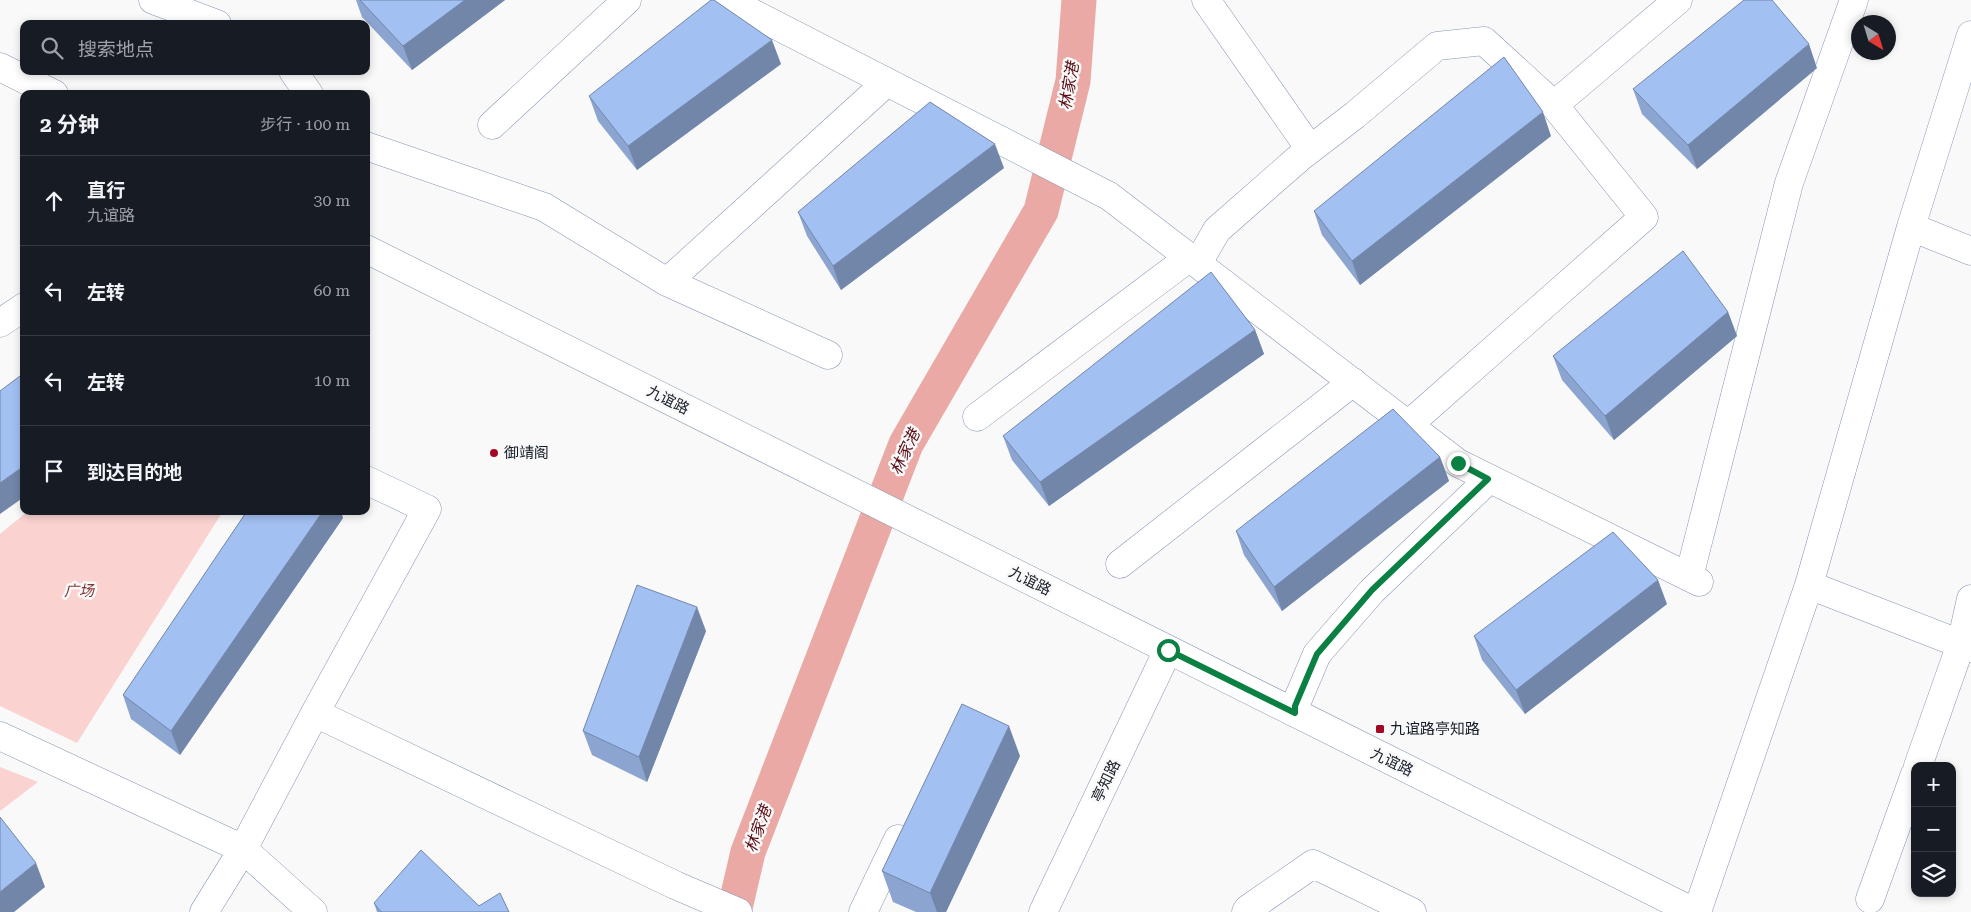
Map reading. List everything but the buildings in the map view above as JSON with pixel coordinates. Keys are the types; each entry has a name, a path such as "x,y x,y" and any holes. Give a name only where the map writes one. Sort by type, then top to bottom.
{"street":[{"path":"153,0 206,20"},
{"path":"492,125 627,0"},
{"path":"727,0 1098,189 1194,260 1458,463 1694,579 1789,184 1854,0"},
{"path":"1206,0 1310,149"},
{"path":"1554,105 1678,0"},
{"path":"1695,912 1809,584 1911,227 1971,34"},
{"path":"977,417 1194,260 1217,230 1310,149 1355,116 1437,46 1484,41 1554,105 1644,217 1408,425"},
{"path":"0,66 46,90"},
{"path":"296,75 306,90"},
{"path":"667,282 887,82"},
{"path":"370,147 544,207 667,282 828,355"},
{"path":"1911,227 1971,251"},
{"name":"九谊路","path":"370,251 1695,912"},
{"path":"0,324 20,311"},
{"path":"1120,564 1353,382"},
{"path":"1295,713 1295,706 1317,654 1372,590 1488,479"},
{"path":"204,912 243,849 315,712 427,509 370,482"},
{"path":"1809,584 1966,646"},
{"path":"1920,762 1966,646 1971,599"},
{"name":"亭知路","path":"1043,912 1168,650"},
{"path":"315,712 675,885 738,912"},
{"path":"0,736 243,849 313,912"},
{"path":"1870,899 1911,785"},
{"path":"862,912 910,816"},
{"path":"1246,912 1313,864 1412,912"}],"green space":[{"name":"广场","path":"23,515 220,515 77,743 0,706 0,534"},
{"path":"0,767 38,782 0,811"}],"waterway":[{"name":"林家港","path":"734,912 748,852 906,444 1041,211 1073,81 1079,0"}],"place":[{"name":"御靖阁","path":"494,453"},
{"name":"九谊路亭知路","path":"1380,729"}],"route":[{"path":"1168,650 1295,713 1295,706 1317,654 1372,590 1488,479 1458,463"}]}
